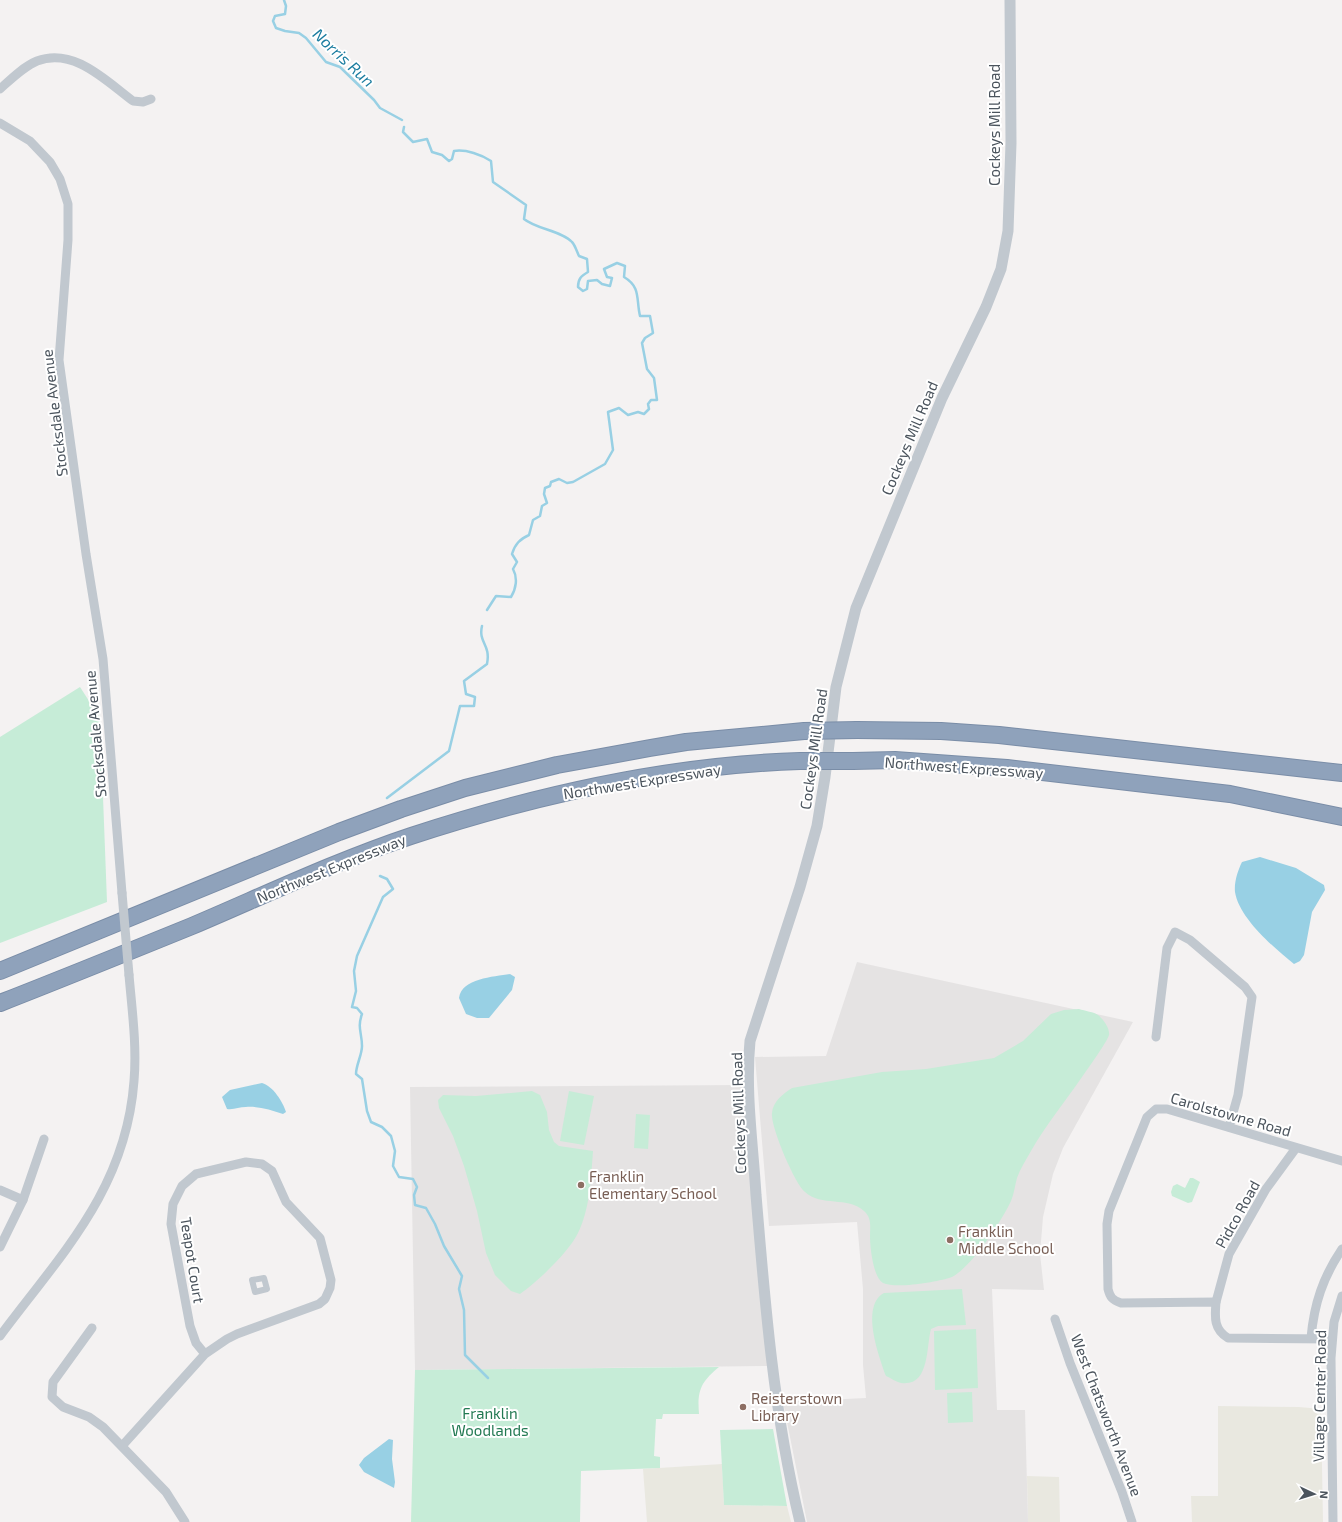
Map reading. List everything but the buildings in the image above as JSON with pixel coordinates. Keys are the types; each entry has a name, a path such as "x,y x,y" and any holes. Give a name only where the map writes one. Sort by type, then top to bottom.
{"highway":[{"name":"Northwest Expressway","path":"0,971 339,832 401,809 465,788 557,765 686,742 804,731 940,731 999,735 1312,771 1342,773"},
{"name":"Northwest Expressway","path":"0,1003 179,931 278,887 409,836 474,816 564,794 655,776 769,762 903,760 1008,768 1230,794 1342,817"},
{"path":"1312,771 1342,776"},
{"path":"1230,794 1342,806"}],"street":[{"name":"Cockeys Mill Road","path":"800,1522 781,1423 765,1306 749,1104 748,1071 750,1041 800,887 817,826 825,777 836,687 856,608 942,398 988,302 1001,269 1008,231 1010,164 1010,0"},
{"path":"0,89 22,70 37,61 61,57 80,64 133,100 143,102 151,99"},
{"name":"Stocksdale Avenue","path":"0,123 30,140 50,162 60,179 68,204 68,240 59,360 86,554 103,659 134,1038 134,1079 130,1112 120,1153 113,1172 94,1210 0,1336"},
{"path":"1156,1037 1167,948 1175,932 1190,940 1245,987 1252,996 1238,1095 1229,1127"},
{"name":"Carolstowne Road","path":"1216,1302 1121,1303 1114,1300 1110,1296 1108,1289 1107,1224 1109,1211 1147,1117 1156,1110 1167,1109 1342,1161"},
{"path":"0,1247 23,1200 44,1140"},
{"name":"Pidco Road","path":"1216,1302 1229,1254 1266,1188 1296,1148"},
{"name":"Teapot Court","path":"122,1446 205,1354 226,1339 319,1304 325,1299 330,1288 331,1280 320,1238 286,1202 272,1171 262,1164 246,1162 196,1174 182,1186 173,1204 171,1224 190,1326 196,1343 205,1354"},
{"path":"0,1190 23,1200"},
{"path":"1311,1338 1315,1304 1320,1288 1330,1267 1342,1249"},
{"name":"Village Center Road","path":"1333,1522 1332,1339 1334,1322 1342,1296"},
{"path":"1216,1302 1217,1326 1219,1331 1228,1338 1332,1339"},
{"name":"West Chatsworth Avenue","path":"1055,1319 1070,1363 1122,1492 1132,1522"},
{"path":"92,1328 53,1382 52,1397 63,1407 96,1421 166,1492 185,1522"}],"shaded area":[{"name":"Franklin Middle School","path":"857,962 1133,1022 1063,1148 1053,1174 1043,1217 1040,1254 1044,1290 992,1289 997,1410 1025,1410 1028,1522 807,1522 783,1402 866,1398 863,1365 863,1289 857,1222 769,1226 755,1057 826,1056"},
{"name":"Franklin Elementary School","path":"743,1085 759,1282 769,1366 415,1370 410,1087"},
{"path":"1218,1406 1299,1407 1321,1409 1323,1522 1192,1522 1191,1496 1218,1496"},
{"path":"722,1464 724,1505 787,1506 791,1522 647,1522 643,1469"},
{"path":"1027,1476 1059,1477 1060,1522 1028,1522"}],"green space":[{"path":"80,687 100,718 107,902 0,943 0,737"},
{"path":"1079,1009 1098,1015 1104,1021 1109,1035 1097,1056 1049,1123 1023,1164 1017,1178 1012,1198 993,1232 966,1266 957,1274 949,1278 926,1283 906,1285 889,1285 883,1283 874,1268 871,1254 870,1223 867,1214 858,1206 811,1197 805,1192 795,1178 779,1142 772,1120 772,1113 776,1101 792,1088 882,1072 926,1069 994,1058 1023,1041 1051,1014 1064,1010"},
{"path":"532,1091 540,1095 547,1112 549,1130 554,1142 559,1146 593,1151 591,1182 585,1214 574,1241 552,1266 520,1294 511,1291 495,1275 486,1253 477,1211 464,1166 453,1136 439,1108 438,1100 443,1095 476,1096"},
{"path":"569,1091 594,1096 584,1145 560,1141"},
{"path":"636,1114 650,1115 648,1149 634,1148"},
{"path":"1190,1178 1200,1182 1192,1202 1188,1203 1172,1196 1171,1192 1173,1186 1177,1184 1185,1188"},
{"path":"962,1289 966,1325 938,1326 931,1329 925,1364 917,1379 910,1383 901,1383 886,1376 873,1332 873,1309 877,1299 884,1293"},
{"path":"976,1329 978,1388 935,1390 934,1331"},
{"name":"Franklin Woodlands","path":"719,1367 704,1382 699,1399 699,1414 663,1414 662,1419 656,1419 654,1456 660,1457 660,1468 581,1471 580,1522 411,1522 415,1370"},
{"path":"972,1392 973,1422 948,1423 947,1393"},
{"path":"773,1429 787,1506 724,1505 720,1430"}],"water":[{"path":"1260,857 1296,868 1324,885 1325,890 1312,912 1304,955 1300,961 1294,964 1258,932 1243,912 1238,902 1235,892 1235,884 1242,862"},
{"path":"510,974 515,977 512,990 489,1018 477,1018 466,1014 459,998 461,991 466,986 479,980"},
{"path":"262,1083 270,1087 277,1095 286,1112 283,1114 255,1107 227,1109 222,1097 230,1090"},
{"path":"389,1439 393,1440 392,1459 395,1482 394,1488 364,1472 359,1465 364,1458"}],"waterway":[{"name":"Norris Run","path":"284,0 286,6 285,14 275,16 273,21 276,28 299,33 306,38 326,62 340,67 374,100 380,108 402,120"},
{"path":"404,127 403,132 413,142 427,139 432,152 442,155 449,161 452,159 454,151 474,153 491,161 493,182 526,205 524,219 568,238 573,243 579,256 587,259 588,272 580,278 578,284 578,287 583,291 587,289 588,281 597,280 602,284 610,286 612,278 607,277 604,269 617,263 625,266 624,277 633,285 635,289 640,316 650,316 653,333 645,338 642,343 647,369 654,378 657,400 651,400 648,404 649,409 644,414 638,412 628,415 619,408 608,412 613,450 605,464 573,482 567,483 559,479 551,482 550,486 545,488 544,494 547,503 542,506 540,516 533,520 529,535 518,542 512,554 517,562 513,569 516,580 513,594 511,597 496,596 487,610"},
{"path":"387,798 449,751 460,706 474,706 475,697 466,694 464,681 487,664 488,657 481,632 482,626"},
{"name":"Norris Run","path":"380,876 387,879 393,889 383,897 357,956 354,971 356,991 352,1007 357,1008 362,1014 360,1027 362,1046 356,1074 362,1079 367,1111 371,1122 382,1127 391,1136 395,1151 393,1166 399,1177 413,1179 417,1187 414,1195 415,1205 426,1208 435,1224 444,1246 462,1276 459,1289 464,1310 465,1355 488,1378"}],"place":[{"name":"Franklin Elementary School","path":"581,1185"},
{"name":"Franklin Middle School","path":"950,1240"},
{"name":"Reisterstown Library","path":"743,1407"}]}
